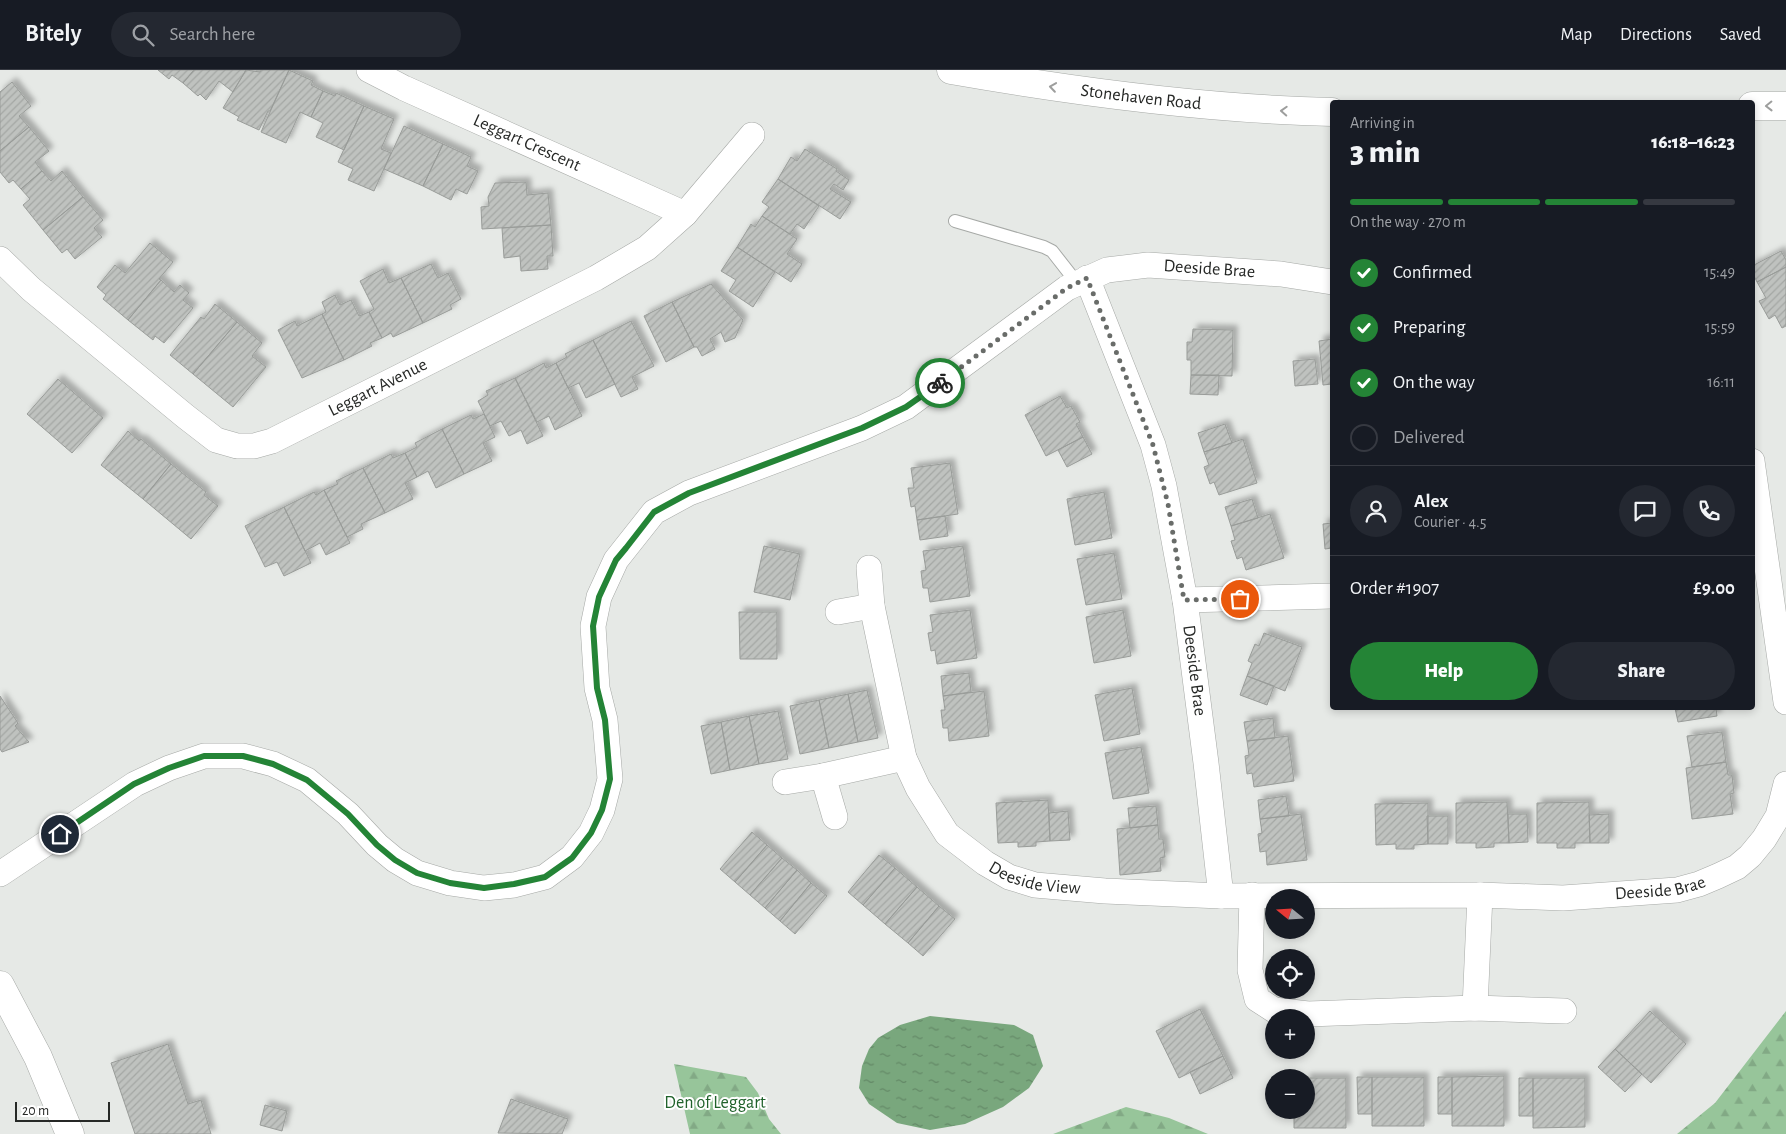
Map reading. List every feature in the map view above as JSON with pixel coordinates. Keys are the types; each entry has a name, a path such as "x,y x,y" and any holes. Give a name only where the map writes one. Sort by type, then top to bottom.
{"main road":[{"name":"Stonehaven Road","path":"951,70 1115,96 1285,111 1330,112"},
{"path":"1755,106 1786,106"},
{"path":"0,985 38,1057 70,1134"}],"street":[{"name":"Leggart Crescent","path":"369,70 404,88 685,214"},
{"name":"Leggart Avenue","path":"0,259 31,289 216,440 237,446 254,446 272,441 596,278 647,248 685,214 752,135"},
{"name":"Deeside Brae","path":"0,874 134,784 169,768 204,756 243,756 273,764 307,780 348,814 377,845 395,860 417,873 450,883 484,888 545,877 572,858 591,833 602,810 610,779 605,720 597,688 593,626 599,597 616,560 654,512 689,493 862,428 906,407 1067,288 1107,270 1148,265 1281,274 1330,282"},
{"name":"Deeside Brae","path":"1082,281 1153,445 1166,495 1184,600 1206,763 1221,896 1480,895 1563,898 1676,890 1699,884 1737,867 1750,856 1764,839 1778,816 1786,784"},
{"path":"1755,482 1786,702"},
{"name":"Deeside View","path":"869,568 872,606 904,758 918,788 947,834 985,863 1009,876 1035,885 1221,896"},
{"path":"1184,600 1330,596"},
{"path":"838,612 872,606"},
{"path":"785,782 823,776 904,758"},
{"path":"823,776 835,817"},
{"path":"1252,895 1250,970 1257,999 1274,1010 1308,1014 1475,1008 1564,1011"},
{"path":"1475,1008 1480,895"}],"lane":[{"path":"955,221 1044,247 1052,251 1082,281"}],"green space":[{"path":"1786,1011 1786,1134 1677,1134 1715,1103"},
{"name":"Den of Leggart","path":"674,1064 746,1077 758,1093 769,1119 781,1134 690,1134"},
{"path":"1126,1107 1169,1118 1208,1134 1053,1134"}],"water":[{"path":"930,1016 1014,1025 1033,1035 1043,1066 1029,1088 1003,1107 965,1124 930,1130 897,1123 869,1104 859,1088 862,1066 869,1049 878,1038 900,1025"}],"building":[{"path":"158,70 194,70 183,83 172,75 169,79"},
{"path":"194,70 246,70 233,92 219,81 206,100 200,94 198,96 183,83"},
{"path":"246,70 260,72 261,70 289,70 259,130 237,120 239,117 223,108"},
{"path":"289,70 313,81 311,85 323,91 311,117 300,112 286,143 261,132"},
{"path":"12,82 31,106 19,116 29,127 0,151 0,92"},
{"path":"323,91 335,96 336,93 364,106 344,150 316,137 323,123 311,117"},
{"path":"364,106 394,119 381,149 391,153 374,191 348,180 353,169 338,162"},
{"path":"404,126 443,144 423,186 384,169"},
{"path":"29,127 49,151 35,162 42,171 21,189 13,180 9,183 0,172 0,151"},
{"path":"443,144 471,157 467,166 478,171 467,194 456,189 451,200 423,186"},
{"path":"805,149 837,169 836,171 849,180 843,190 834,184 830,189 851,202 840,219 778,179 791,157 797,161"},
{"path":"42,171 51,181 62,171 83,197 43,230 23,205 30,199 21,189"},
{"path":"778,179 819,206 804,229 797,224 790,234 762,216 769,207 762,202"},
{"path":"526,182 527,195 548,193 551,225 482,229 481,207 489,206 488,197 495,183"},
{"path":"83,197 103,220 94,228 102,237 75,259 67,249 62,253 43,230"},
{"path":"762,216 797,239 787,254 802,264 791,282 737,247 751,224 755,227"},
{"path":"551,225 553,256 547,256 548,269 521,271 520,256 504,258 502,228"},
{"path":"150,243 173,262 159,279 161,280 128,320 103,299 106,295 97,287 115,265 125,273"},
{"path":"737,247 775,272 753,307 729,291 736,280 721,271"},
{"path":"1781,251 1786,260 1786,267 1757,282 1755,278 1755,264"},
{"path":"431,264 438,278 448,273 461,299 450,305 452,309 423,323 401,278"},
{"path":"1786,267 1786,326 1782,328 1775,315 1769,319 1759,301 1766,298 1757,282"},
{"path":"383,269 389,283 401,278 423,323 393,337 391,333 382,338 369,312 374,309 360,281"},
{"path":"161,280 174,292 180,285 189,293 183,300 193,308 164,343 155,336 153,340 128,320"},
{"path":"711,284 743,320 735,338 725,342 721,332 710,339 715,349 702,356 697,347 694,347 672,302"},
{"path":"335,295 340,305 351,300 359,316 369,312 382,338 370,343 372,346 344,360 322,314 326,312 322,302"},
{"path":"672,302 694,347 666,362 644,316"},
{"path":"215,304 237,322 193,374 170,355 201,317 204,319"},
{"path":"322,314 344,360 302,378 278,330 295,321 297,326"},
{"path":"631,321 654,366 632,377 638,389 621,397 593,340"},
{"path":"237,322 262,343 252,356 266,367 233,407 193,374"},
{"path":"1193,329 1233,330 1232,376 1191,375 1191,360 1187,360 1187,342 1192,342"},
{"path":"1330,339 1330,384 1323,385 1319,341"},
{"path":"593,340 615,384 586,398 579,383 568,388 556,363 567,357 565,354"},
{"path":"1315,359 1318,384 1295,386 1293,361"},
{"path":"544,363 546,368 556,363 582,416 555,430 549,416 537,422 515,378"},
{"path":"1191,375 1219,375 1218,395 1190,394"},
{"path":"515,378 543,436 527,444 521,430 509,436 501,421 490,426 478,401 488,395 486,391"},
{"path":"58,379 103,418 72,453 27,414"},
{"path":"1060,396 1067,408 1071,406 1080,422 1076,424 1083,437 1046,456 1025,415"},
{"path":"484,414 495,437 483,443 492,461 464,474 442,429 471,415 473,419"},
{"path":"1225,424 1232,443 1204,452 1198,433"},
{"path":"442,429 464,474 436,488 428,471 417,477 405,453 417,447 415,443"},
{"path":"128,431 139,441 141,439 171,464 143,499 101,465"},
{"path":"1083,437 1092,454 1067,467 1058,450"},
{"path":"1243,439 1257,483 1219,495 1214,482 1210,484 1204,467 1209,465 1204,452"},
{"path":"405,453 417,477 405,483 413,499 385,513 363,468 391,454 393,458"},
{"path":"950,463 958,514 917,520 915,506 911,507 908,488 914,488 911,468"},
{"path":"171,464 206,492 204,495 218,506 191,539 143,499"},
{"path":"363,468 385,513 361,524 363,529 347,537 324,490 338,484 336,481"},
{"path":"324,490 350,543 326,555 320,543 305,551 284,507 314,492 316,495"},
{"path":"1104,492 1112,538 1075,545 1067,499"},
{"path":"1252,499 1258,518 1231,526 1225,507"},
{"path":"284,507 311,563 284,576 277,562 265,567 245,526"},
{"path":"1270,514 1284,558 1246,570 1242,557 1237,559 1231,541 1235,540 1231,526"},
{"path":"945,516 948,536 920,540 917,520"},
{"path":"1330,523 1330,548 1325,549 1323,524"},
{"path":"764,546 800,554 790,600 754,592"},
{"path":"963,546 970,596 930,602 928,588 923,588 921,571 926,570 923,551"},
{"path":"1114,553 1122,599 1086,605 1077,559"},
{"path":"970,610 977,658 937,664 935,650 931,651 928,633 933,632 930,615"},
{"path":"1123,610 1131,656 1094,663 1086,617"},
{"path":"739,612 777,612 777,659 740,659"},
{"path":"1264,633 1302,647 1285,691 1247,676 1252,663 1248,661 1255,644 1259,646"},
{"path":"969,673 971,692 943,696 941,676"},
{"path":"1247,676 1274,686 1267,705 1240,695"},
{"path":"1132,688 1140,734 1104,741 1095,695"},
{"path":"867,690 878,738 858,742 848,694"},
{"path":"984,691 989,736 949,741 948,728 943,728 941,710 945,710 943,696"},
{"path":"848,694 858,742 829,748 819,700"},
{"path":"0,696 18,723 15,726 29,742 2,752 0,749"},
{"path":"819,700 829,748 800,754 790,706"},
{"path":"1675,710 1716,710 1717,716 1678,722"},
{"path":"778,711 788,759 759,764 749,716"},
{"path":"749,716 759,764 730,770 721,722"},
{"path":"1273,718 1275,738 1247,741 1244,722"},
{"path":"721,722 730,770 711,774 701,726"},
{"path":"1722,732 1726,762 1692,767 1687,736"},
{"path":"1288,736 1294,781 1254,787 1252,773 1247,774 1245,756 1249,755 1247,741"},
{"path":"1141,747 1149,793 1113,799 1105,753"},
{"path":"1726,762 1728,775 1732,775 1734,793 1730,794 1733,814 1692,819 1686,768"},
{"path":"1286,796 1289,816 1260,819 1258,800"},
{"path":"1048,800 1050,841 1036,842 1036,846 1018,847 1018,842 998,843 996,803"},
{"path":"1507,802 1509,843 1494,843 1494,847 1476,848 1476,843 1456,843 1456,803"},
{"path":"1589,802 1590,843 1575,843 1575,848 1557,848 1557,843 1537,843 1537,803"},
{"path":"1428,803 1428,844 1414,845 1414,849 1396,849 1396,844 1376,845 1375,804"},
{"path":"1156,806 1158,825 1130,828 1128,808"},
{"path":"1068,811 1070,840 1050,841 1049,813"},
{"path":"1301,814 1307,860 1267,865 1266,851 1260,852 1258,834 1262,833 1260,819"},
{"path":"1508,814 1527,814 1528,842 1509,843"},
{"path":"1609,814 1609,843 1590,843 1589,815"},
{"path":"1427,816 1448,816 1448,844 1428,844"},
{"path":"1158,825 1159,839 1163,839 1165,857 1160,858 1161,871 1120,875 1117,829"},
{"path":"752,832 767,845 735,882 720,869"},
{"path":"767,845 782,858 750,895 735,882"},
{"path":"879,855 895,868 863,905 848,892"},
{"path":"782,858 797,870 765,908 750,895"},
{"path":"895,868 917,887 885,924 863,905"},
{"path":"797,870 811,883 780,921 765,908"},
{"path":"811,883 827,896 795,934 780,921"},
{"path":"917,887 939,906 908,943 885,924"},
{"path":"939,906 955,919 923,956 908,943"},
{"path":"1200,1009 1223,1056 1179,1078 1156,1031"},
{"path":"1650,1011 1686,1044 1651,1083 1615,1049"},
{"path":"168,1044 188,1104 201,1100 211,1134 135,1134 111,1063"},
{"path":"1615,1049 1642,1074 1625,1092 1598,1067"},
{"path":"1223,1056 1233,1078 1200,1094 1190,1072"},
{"path":"1504,1076 1504,1126 1452,1126 1452,1077"},
{"path":"1357,1077 1372,1077 1372,1114 1358,1114"},
{"path":"1372,1077 1424,1077 1424,1126 1372,1126"},
{"path":"1438,1077 1452,1077 1452,1114 1438,1114"},
{"path":"1315,1078 1346,1078 1346,1128 1294,1128 1294,1119 1315,1119"},
{"path":"1519,1078 1533,1078 1533,1116 1519,1116"},
{"path":"1533,1078 1585,1078 1585,1127 1533,1128"},
{"path":"511,1099 568,1119 562,1134 498,1133"},
{"path":"265,1105 287,1111 282,1131 260,1125"}],"way so far":[{"path":"940,383 1067,288 1087,278 1138,402 1153,445 1168,504 1184,600 1240,599"}],"route":[{"path":"60,834 134,784 169,768 204,756 243,756 273,764 307,780 348,814 377,845 395,860 417,873 450,883 484,888 545,877 572,858 591,833 602,810 610,779 605,720 597,688 593,626 599,597 616,560 654,512 689,493 862,428 906,407 940,383"}]}
